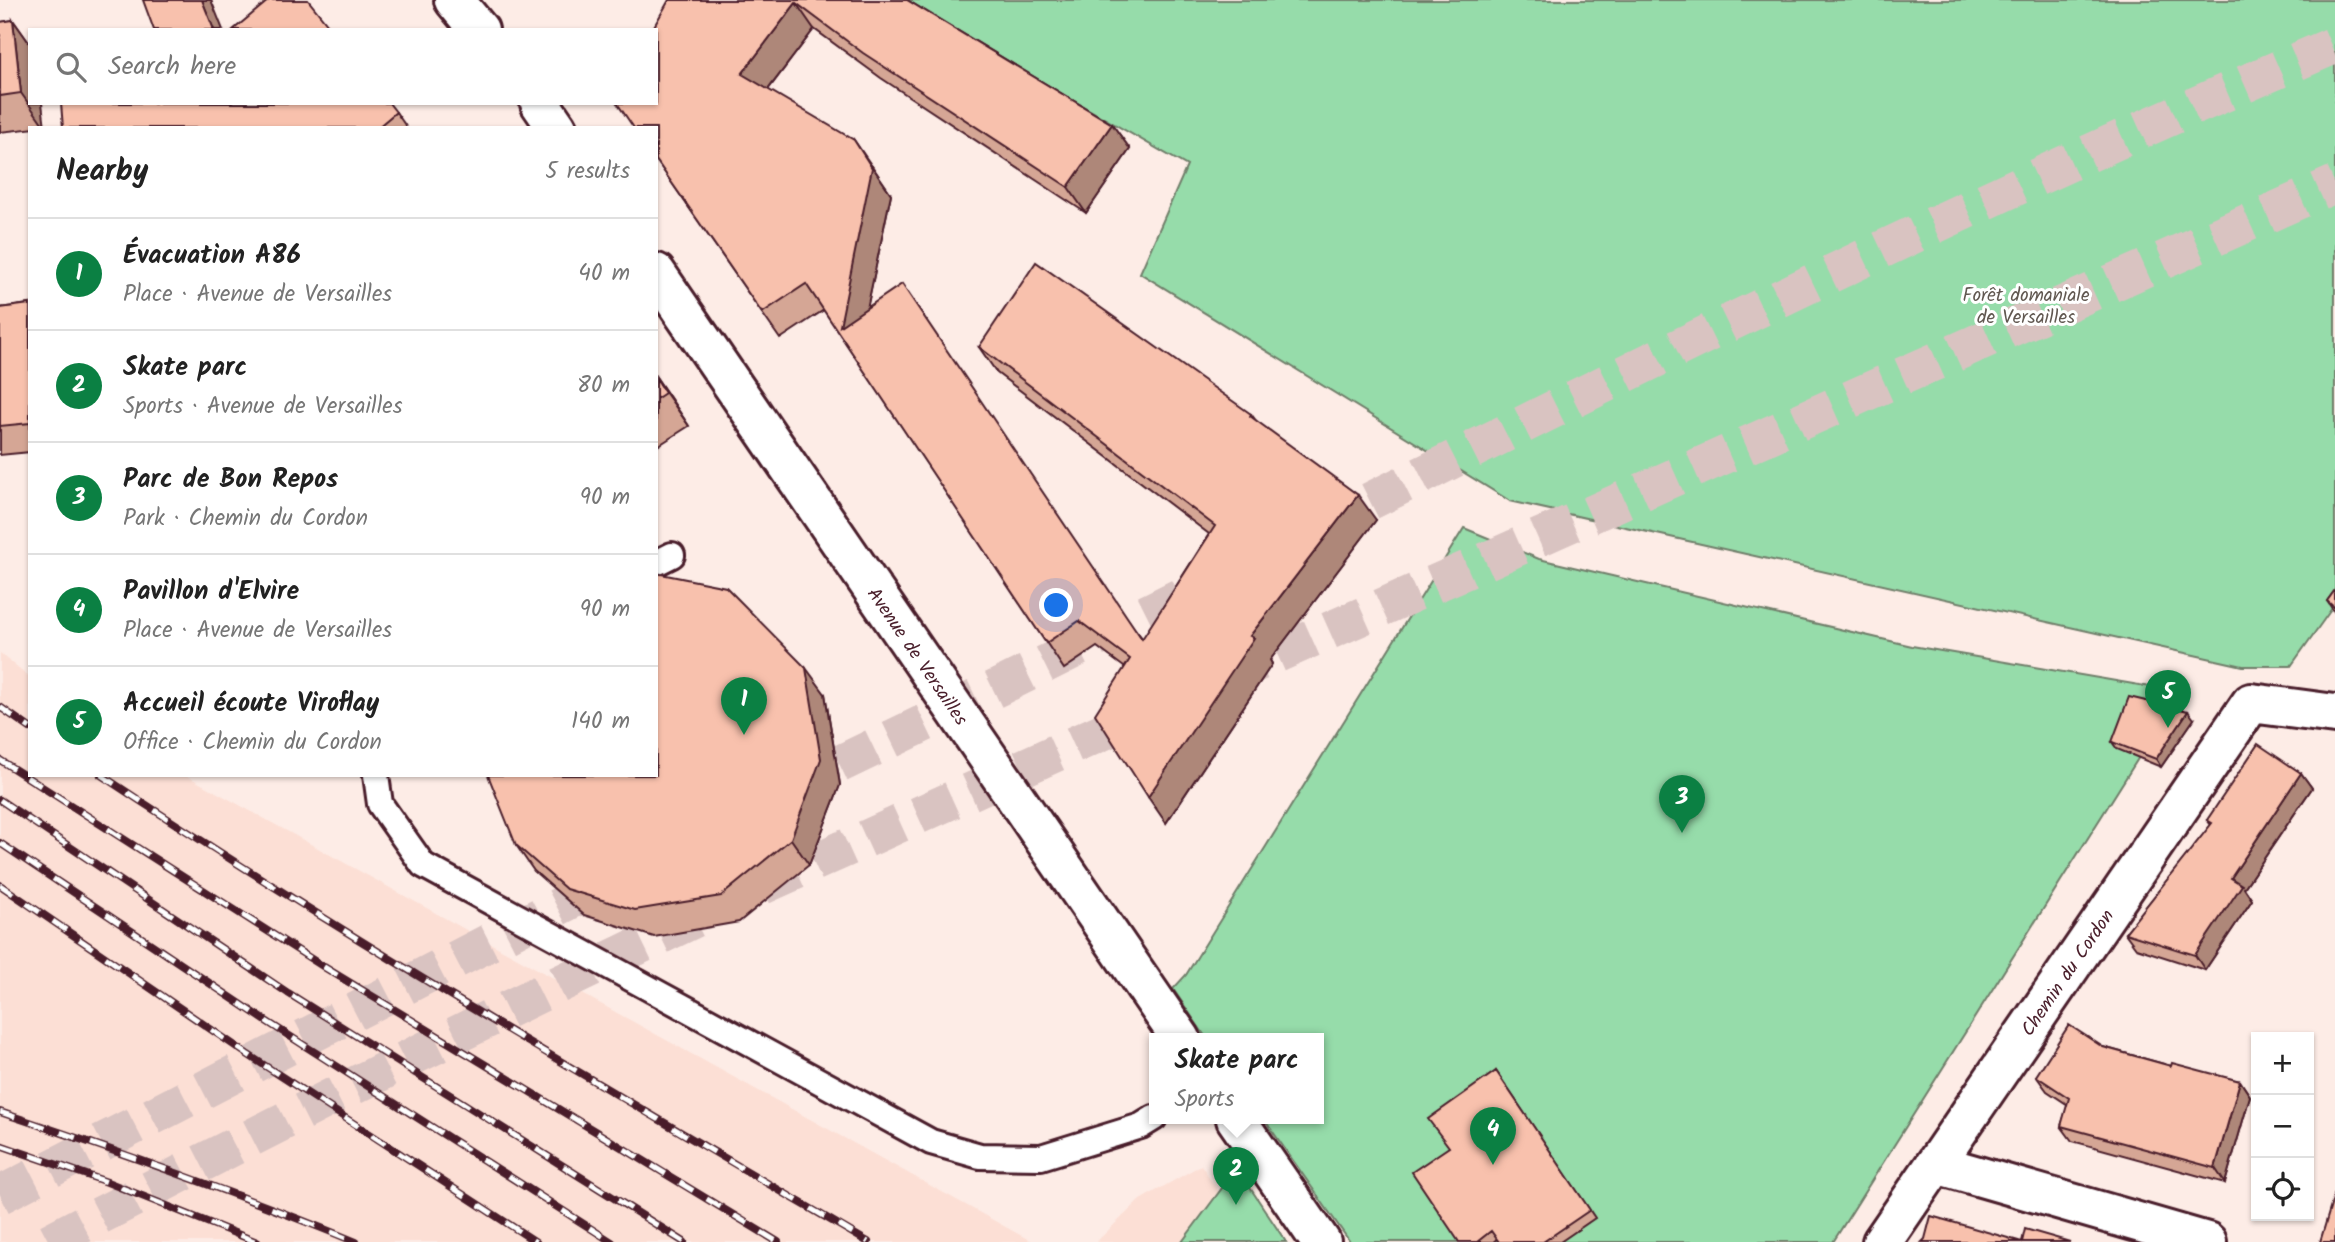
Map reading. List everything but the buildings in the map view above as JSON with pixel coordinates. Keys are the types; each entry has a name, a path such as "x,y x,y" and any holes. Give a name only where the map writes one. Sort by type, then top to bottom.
{"street":[{"path":"454,0 477,28"},
{"path":"541,105 556,126"},
{"name":"Avenue de Versailles","path":"658,276 1177,1033"},
{"name":"Chemin du Cordon","path":"1882,1242 2251,703 2335,714"},
{"path":"1239,1124 1321,1242"},
{"path":"1936,1164 2207,1242"}],"lane":[{"path":"376,777 380,803 423,864 931,1142 981,1156 1041,1157 1141,1126 1149,1121"}],"shaded area":[{"path":"0,653 28,675 28,777 189,777 1033,1242 0,1242"},
{"path":"1201,1165 1252,1242 1096,1242 1140,1200"}],"green space":[{"name":"Forêt domaniale de Versailles","path":"899,0 2335,0 2335,604 2291,666 2243,666 1510,501 1140,273 1187,166"},
{"path":"1464,528 1539,559 1912,646 2180,692 1833,1242 1350,1242 1267,1124 1324,1124 1324,1033 1203,1033 1173,989 1186,975"},
{"path":"1237,1168 1286,1242 1182,1242"}],"tunnel":[{"path":"1319,527 1823,278 2078,159 2335,45"},
{"path":"1225,677 2335,184"},
{"path":"788,789 1212,581"},
{"path":"762,886 1153,709"},
{"path":"0,1195 616,877"},
{"path":"49,1242 376,1075 705,914"}],"railway":[{"path":"0,707 28,727"},
{"path":"0,760 324,967 778,1242"},
{"path":"104,777 386,956 868,1242"},
{"path":"0,800 288,993 684,1242"},
{"path":"0,843 266,1021 612,1242"},
{"path":"0,885 247,1054 536,1242"},
{"path":"0,1112 179,1174 356,1242"},
{"path":"0,1145 107,1182 257,1242"}],"place":[{"name":"Accueil écoute Viroflay","path":"2168,728"},
{"name":"Évacuation A86","path":"744,735"},
{"name":"Parc de Bon Repos","path":"1682,833"},
{"name":"Pavillon d'Elvire","path":"1493,1165"},
{"name":"Skate parc","path":"1236,1205"}]}
